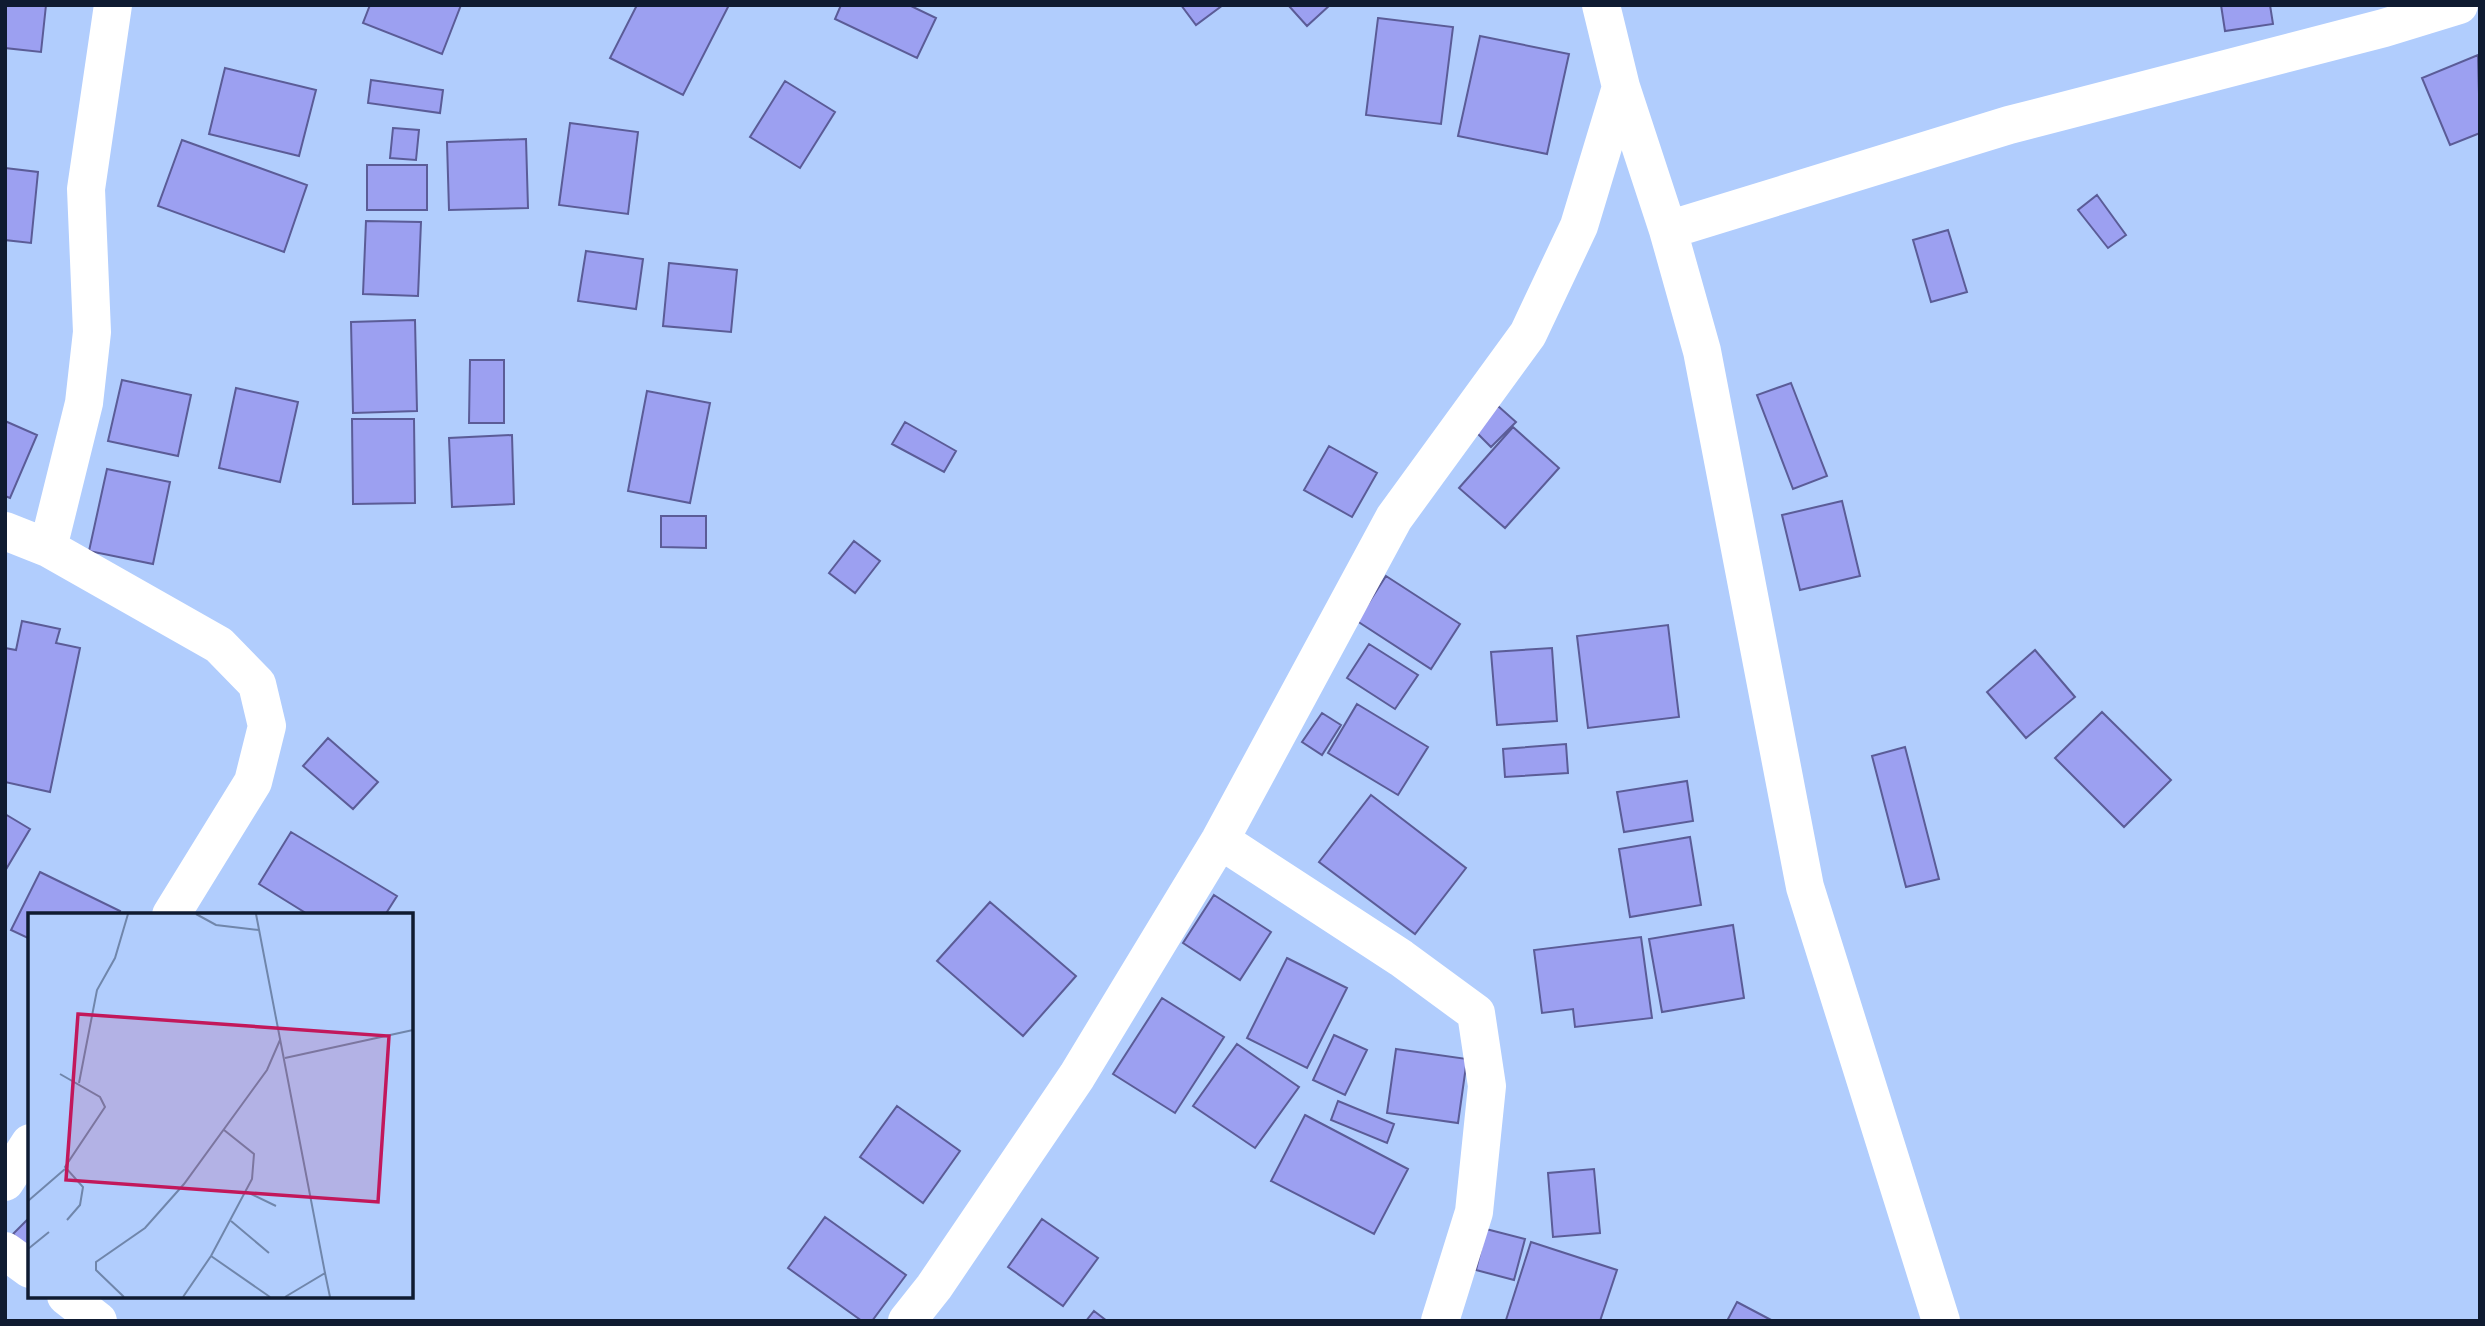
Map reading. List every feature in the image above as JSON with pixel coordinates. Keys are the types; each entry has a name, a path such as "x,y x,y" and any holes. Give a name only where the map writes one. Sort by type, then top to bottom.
{"street":[{"path":"48,548 86,391 92,332 86,189 113,5"},
{"path":"1601,5 1621,87 1668,229 1702,351 1805,887 1941,1321"},
{"path":"1668,229 2009,125 2384,28 2459,5"},
{"path":"907,1321 934,1287 1077,1076 1220,840 1394,518 1528,334 1579,226 1621,87"},
{"path":"5,531 48,548 219,645 257,684 267,726 253,782 172,913"},
{"path":"1220,840 1401,958 1476,1013 1487,1086 1474,1212 1445,1319"},
{"path":"5,1182 28,1146"},
{"path":"5,1251 28,1268"},
{"path":"69,1298 98,1321"}],"building":[{"path":"5,5 46,5 41,52 5,48"},
{"path":"370,5 461,5 442,54 363,23"},
{"path":"637,5 729,5 683,95 610,58"},
{"path":"841,5 909,5 936,18 917,58 835,19"},
{"path":"1181,5 1223,5 1196,25"},
{"path":"1288,5 1330,5 1307,26"},
{"path":"2221,5 2270,5 2273,24 2225,31"},
{"path":"1378,18 1453,27 1441,124 1366,115"},
{"path":"1480,36 1569,54 1547,154 1458,136"},
{"path":"2478,55 2480,133 2450,145 2422,78"},
{"path":"225,68 316,90 299,156 209,134"},
{"path":"371,80 443,90 440,113 368,103"},
{"path":"785,81 835,112 800,168 750,137"},
{"path":"570,123 638,132 628,214 559,205"},
{"path":"393,128 419,130 416,160 390,158"},
{"path":"526,139 528,208 449,210 447,142"},
{"path":"182,140 307,185 284,252 158,206"},
{"path":"367,165 427,165 427,210 367,210"},
{"path":"5,168 38,172 31,243 5,240"},
{"path":"2097,195 2126,235 2108,248 2078,210"},
{"path":"366,221 421,222 418,296 363,294"},
{"path":"1948,230 1967,292 1931,302 1913,240"},
{"path":"586,251 643,259 636,309 578,301"},
{"path":"669,263 737,270 731,332 663,326"},
{"path":"415,320 417,411 353,413 351,322"},
{"path":"470,360 504,360 504,423 469,423"},
{"path":"122,380 191,395 178,456 108,441"},
{"path":"1791,383 1827,476 1793,489 1757,395"},
{"path":"236,388 298,402 280,482 219,468"},
{"path":"647,391 710,403 690,503 628,491"},
{"path":"1498,406 1516,422 1491,447 1474,430"},
{"path":"352,419 414,419 415,503 353,504"},
{"path":"5,421 37,435 10,498 5,496"},
{"path":"905,422 956,451 944,472 892,444"},
{"path":"1513,427 1559,468 1505,528 1459,488"},
{"path":"512,435 514,504 452,507 449,438"},
{"path":"1329,446 1377,473 1352,517 1304,490"},
{"path":"107,469 170,482 153,564 89,551"},
{"path":"1842,501 1860,576 1800,590 1782,515"},
{"path":"661,516 706,516 706,548 661,547"},
{"path":"854,541 880,561 855,593 829,573"},
{"path":"1386,576 1460,624 1431,669 1357,621"},
{"path":"22,621 60,629 56,643 80,648 50,792 5,782 5,648 16,650"},
{"path":"1668,625 1679,717 1588,728 1577,636"},
{"path":"1369,644 1418,675 1395,709 1347,678"},
{"path":"1552,648 1557,721 1497,725 1491,652"},
{"path":"2035,650 2075,697 2026,738 1987,692"},
{"path":"1357,704 1428,747 1398,795 1328,753"},
{"path":"2102,712 2171,780 2124,827 2055,758"},
{"path":"1322,713 1341,725 1322,755 1302,742"},
{"path":"328,738 378,782 353,809 303,766"},
{"path":"1566,744 1568,773 1505,777 1503,749"},
{"path":"1905,747 1939,879 1906,887 1872,756"},
{"path":"1687,781 1693,821 1624,832 1617,792"},
{"path":"1371,795 1466,868 1415,934 1319,862"},
{"path":"5,814 30,829 5,871"},
{"path":"291,832 397,896 386,913 306,913 259,884"},
{"path":"1690,837 1701,905 1630,917 1619,849"},
{"path":"40,872 120,911 28,913 28,938 11,930"},
{"path":"1214,895 1271,932 1240,980 1183,943"},
{"path":"990,902 1076,976 1023,1036 937,961"},
{"path":"1733,925 1744,998 1662,1012 1649,939"},
{"path":"1641,937 1652,1018 1575,1027 1573,1009 1542,1013 1534,950"},
{"path":"1287,958 1347,988 1307,1068 1247,1038"},
{"path":"1162,998 1224,1037 1175,1113 1113,1074"},
{"path":"1334,1035 1367,1050 1345,1095 1313,1080"},
{"path":"1237,1044 1299,1087 1255,1148 1193,1106"},
{"path":"1396,1049 1467,1059 1458,1123 1387,1113"},
{"path":"1338,1101 1394,1124 1387,1143 1331,1120"},
{"path":"897,1106 960,1151 923,1203 860,1157"},
{"path":"1305,1115 1408,1169 1374,1234 1271,1181"},
{"path":"1594,1169 1600,1233 1553,1237 1548,1173"},
{"path":"825,1217 906,1275 872,1321 862,1321 788,1268"},
{"path":"28,1219 28,1248 13,1234"},
{"path":"1042,1219 1098,1258 1063,1306 1008,1267"},
{"path":"1486,1229 1525,1239 1514,1280 1476,1270"},
{"path":"1531,1242 1617,1270 1600,1321 1506,1320"},
{"path":"1737,1302 1773,1321 1727,1321"},
{"path":"1094,1311 1107,1321 1086,1321"}]}
